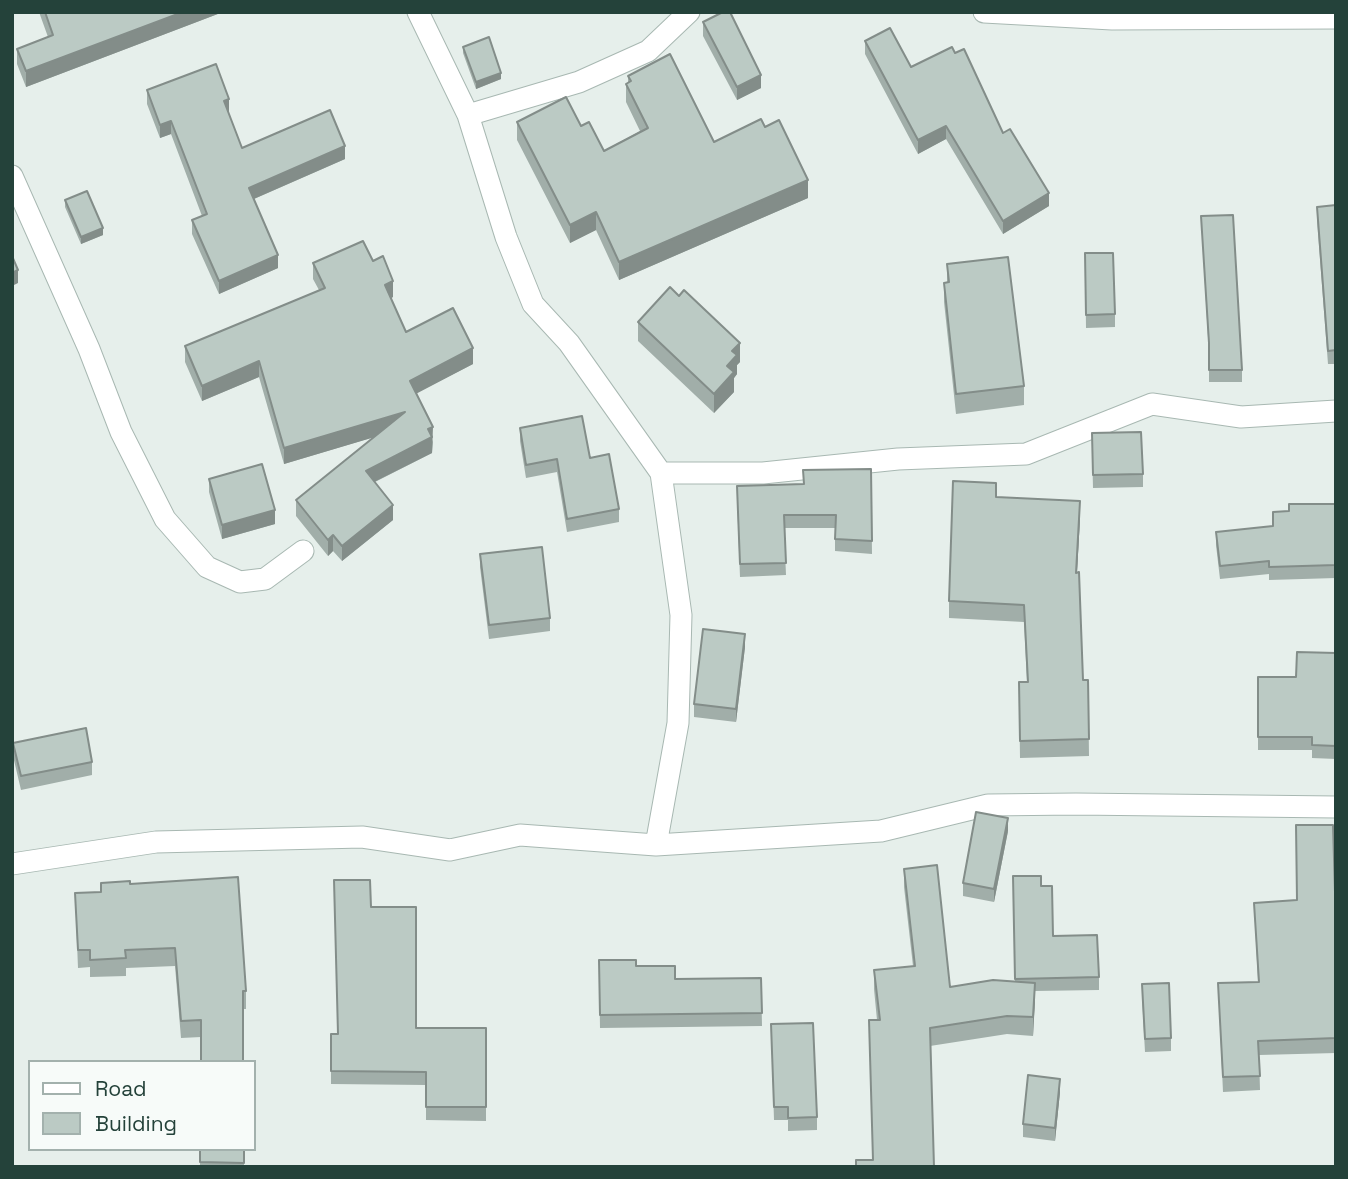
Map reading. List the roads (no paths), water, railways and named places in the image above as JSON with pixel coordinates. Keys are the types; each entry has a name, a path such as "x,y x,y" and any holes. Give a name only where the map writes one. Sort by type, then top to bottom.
{"street":[{"path":"418,12 468,115 506,237 533,304 569,343 662,473 681,615 678,723 656,845"},
{"path":"468,115 579,82 648,51 689,12"},
{"path":"984,12 1112,19 1336,18"},
{"path":"12,176 89,349 121,432 165,519 207,567 240,582 265,579 303,551"},
{"path":"662,473 763,473 898,459 1026,454 1152,404 1241,417 1336,411"},
{"path":"12,864 156,842 362,837 450,850 520,835 656,845 881,831 988,805 1336,807"}]}
